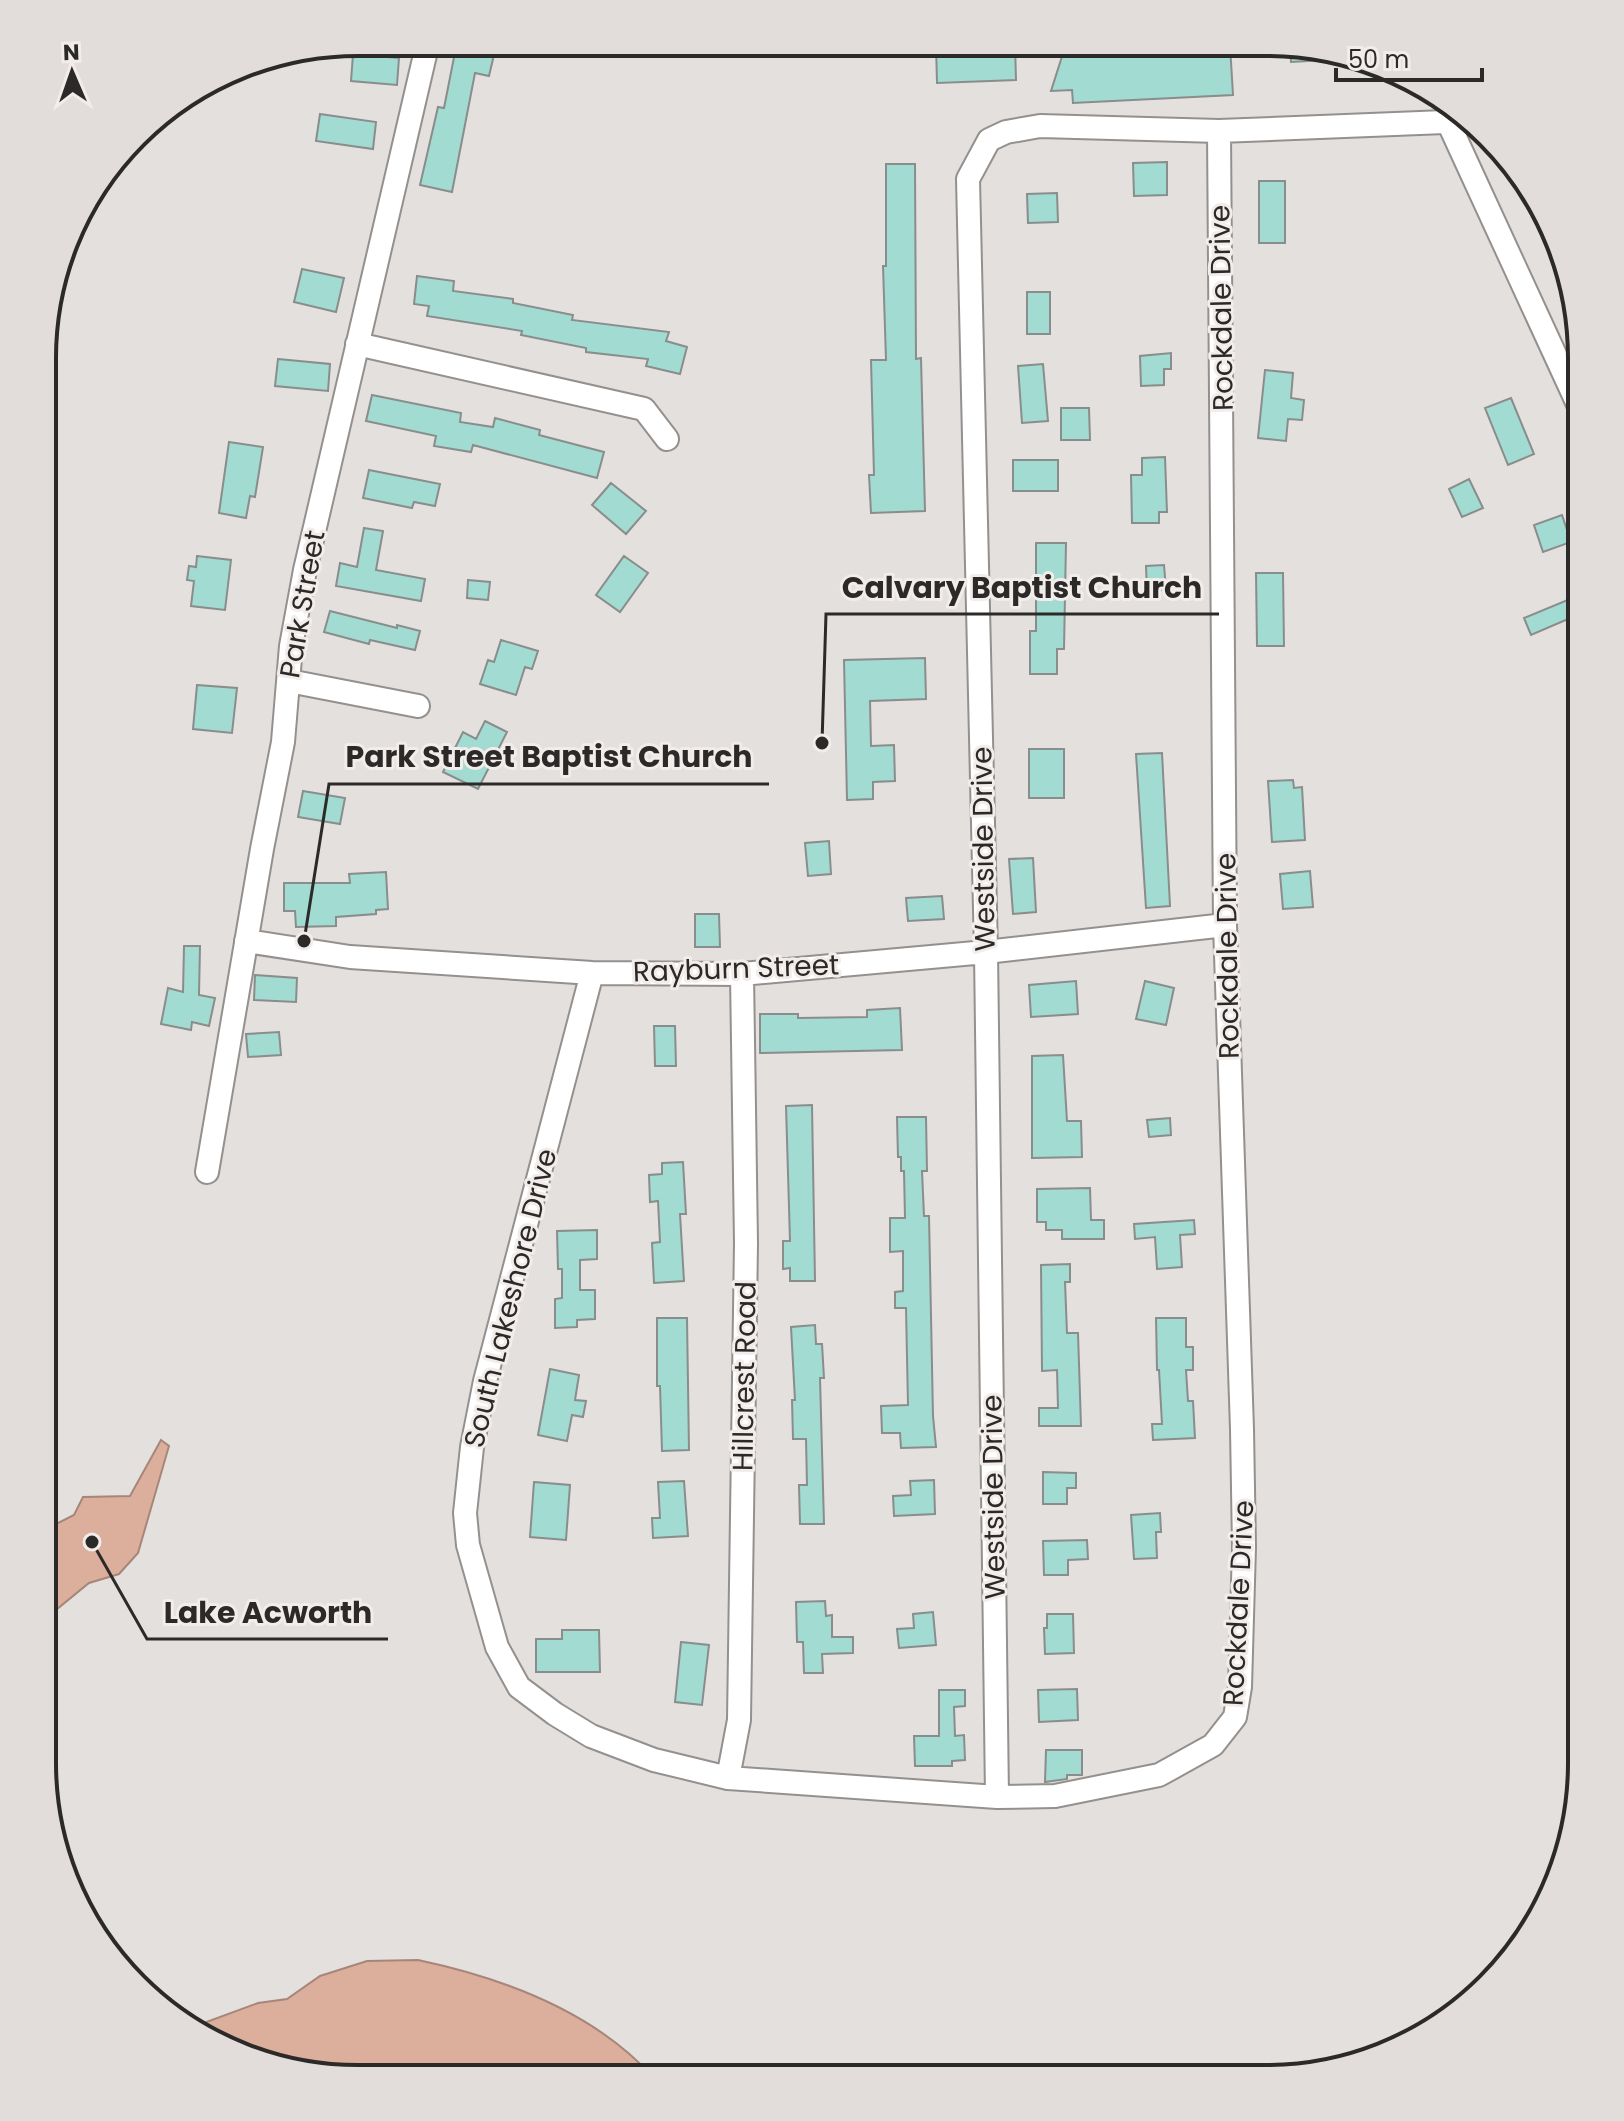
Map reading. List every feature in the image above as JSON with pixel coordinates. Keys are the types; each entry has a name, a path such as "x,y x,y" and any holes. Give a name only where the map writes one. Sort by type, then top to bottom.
{"street":[{"name":"Park Street","path":"207,1172 283,742 291,646 305,570 423,56"},
{"name":"Westside Drive","path":"997,1797 986,952 968,179 989,140 1006,132 1040,126 1219,131 1454,121"},
{"path":"1462,129 1568,380"},
{"name":"Rockdale Drive","path":"1189,1758 1213,1745 1235,1717 1242,1637 1242,1429 1225,925 1219,131"},
{"path":"357,344 644,409 667,439"},
{"path":"289,681 418,706"},
{"name":"Rayburn Street","path":"246,941 350,957 592,973 742,974 986,952 1225,925"},
{"name":"South Lakeshore Drive","path":"592,973 485,1381 472,1447 465,1513 468,1545 497,1647 519,1687 591,1736 654,1760 728,1778 997,1797 1055,1796 1159,1775 1189,1758"},
{"name":"Hillcrest Road","path":"728,1778 739,1720 746,1243 742,974"}],"shaded area":[{"path":"161,1440 169,1446 138,1553 119,1574 89,1583 56,1610 56,1524 74,1515 83,1497 130,1496"},
{"path":"418,1960 514,1988 575,2016 640,2065 339,2064 280,2055 243,2042 205,2023 258,2003 287,1999 320,1976 367,1961"}],"building":[{"path":"353,56 399,58 397,85 351,81"},
{"path":"454,56 494,56 489,76 475,73 452,192 420,185 438,107 444,108"},
{"path":"936,56 1015,56 1016,80 937,83"},
{"path":"1062,56 1231,56 1233,95 1073,103 1072,90 1051,91"},
{"path":"1291,58 1316,61 1291,62"},
{"path":"320,114 376,122 373,149 316,141"},
{"path":"1167,162 1167,195 1134,196 1133,163"},
{"path":"886,164 915,164 916,359 921,358 925,511 871,513 869,475 874,475 871,360 886,360 883,266 886,266"},
{"path":"1259,181 1285,181 1285,243 1259,243"},
{"path":"1057,193 1058,222 1028,223 1027,194"},
{"path":"302,269 344,278 336,312 294,302"},
{"path":"417,276 454,281 453,291 513,299 513,303 573,315 572,320 669,332 666,341 687,347 680,374 646,366 648,359 586,352 586,348 521,335 522,331 427,316 429,306 414,304"},
{"path":"1027,292 1050,292 1050,334 1027,334"},
{"path":"1171,353 1171,369 1164,369 1164,385 1141,386 1140,356"},
{"path":"278,359 330,364 328,391 275,386"},
{"path":"1043,364 1048,421 1022,423 1018,366"},
{"path":"1265,370 1293,373 1291,398 1304,400 1302,420 1288,419 1286,441 1258,438"},
{"path":"372,395 461,413 460,422 493,427 495,418 540,430 539,435 604,452 597,478 473,445 471,452 434,446 436,436 366,421"},
{"path":"1511,398 1534,454 1508,465 1485,408"},
{"path":"1061,408 1089,408 1090,440 1061,440"},
{"path":"229,442 263,447 255,497 250,496 246,518 219,513"},
{"path":"1165,457 1167,512 1159,512 1159,523 1132,523 1131,475 1142,475 1142,458"},
{"path":"1013,460 1058,460 1058,491 1013,491"},
{"path":"369,470 440,484 435,506 414,502 412,508 363,498"},
{"path":"1469,479 1483,508 1462,517 1449,489"},
{"path":"611,483 646,511 626,534 592,505"},
{"path":"1562,515 1568,543 1543,552 1534,525"},
{"path":"364,528 383,531 376,570 425,579 421,601 336,586 340,563 357,567"},
{"path":"1036,543 1066,543 1064,649 1057,649 1057,674 1030,674 1030,631 1036,631"},
{"path":"197,556 231,560 225,610 191,606 194,581 187,580 189,566 196,567"},
{"path":"624,556 648,573 620,612 596,595"},
{"path":"1164,565 1166,590 1147,591 1146,566"},
{"path":"1256,573 1283,573 1284,646 1257,646"},
{"path":"468,580 490,582 488,600 467,598"},
{"path":"1568,600 1568,619 1531,635 1524,618"},
{"path":"330,611 420,631 415,650 370,640 369,644 324,632"},
{"path":"501,640 538,651 532,669 525,667 516,695 480,684 488,660 494,662"},
{"path":"925,658 926,699 870,701 871,746 894,745 895,781 873,782 873,799 847,800 844,660"},
{"path":"197,685 237,688 232,733 193,729"},
{"path":"485,721 507,732 478,789 443,772 463,732 476,739"},
{"path":"1029,749 1064,749 1064,798 1029,798"},
{"path":"1162,753 1170,906 1146,908 1136,754"},
{"path":"1293,780 1294,788 1302,787 1305,840 1272,842 1268,781"},
{"path":"303,791 345,798 340,824 298,817"},
{"path":"829,841 831,874 808,876 805,843"},
{"path":"1033,858 1036,912 1013,914 1009,859"},
{"path":"1310,871 1313,907 1283,909 1280,874"},
{"path":"386,872 388,909 376,910 376,914 336,917 336,926 296,927 295,911 284,911 284,883 350,883 349,874"},
{"path":"942,896 944,919 908,921 906,898"},
{"path":"695,914 719,914 720,947 695,947"},
{"path":"184,946 200,946 199,995 215,998 209,1026 192,1022 191,1030 161,1024 168,988 183,992"},
{"path":"255,975 297,978 296,1002 254,1000"},
{"path":"1076,981 1078,1014 1031,1017 1029,985"},
{"path":"1145,981 1174,988 1166,1025 1136,1019"},
{"path":"900,1008 902,1050 760,1053 760,1014 798,1014 798,1018 867,1017 867,1010"},
{"path":"654,1026 675,1026 676,1066 655,1066"},
{"path":"279,1032 281,1055 248,1057 246,1034"},
{"path":"1063,1055 1067,1121 1081,1121 1082,1157 1032,1158 1032,1056"},
{"path":"812,1105 815,1281 790,1281 790,1268 783,1269 783,1241 790,1241 786,1106"},
{"path":"897,1117 926,1117 927,1171 922,1171 924,1216 929,1216 936,1447 901,1448 900,1433 882,1433 881,1406 908,1405 906,1308 895,1308 895,1292 903,1291 903,1251 890,1252 890,1218 905,1218 904,1171 901,1171 901,1157 898,1157"},
{"path":"1170,1118 1171,1135 1149,1137 1147,1120"},
{"path":"683,1162 686,1214 680,1214 684,1281 654,1283 652,1243 660,1242 658,1201 650,1202 649,1175 662,1174 662,1163"},
{"path":"1090,1188 1091,1220 1104,1220 1104,1239 1062,1239 1062,1230 1046,1230 1046,1222 1037,1222 1037,1189"},
{"path":"1194,1220 1195,1234 1180,1235 1182,1267 1157,1269 1155,1237 1135,1239 1134,1224"},
{"path":"597,1230 597,1259 580,1260 580,1290 595,1290 595,1319 577,1320 577,1327 555,1328 555,1299 562,1298 557,1231"},
{"path":"1070,1264 1070,1282 1065,1282 1067,1333 1078,1333 1081,1426 1039,1426 1039,1408 1058,1408 1057,1370 1042,1371 1041,1265"},
{"path":"657,1318 687,1318 689,1450 662,1451 660,1386 657,1386"},
{"path":"1156,1318 1186,1318 1186,1347 1193,1347 1193,1370 1186,1370 1188,1401 1193,1401 1195,1438 1153,1440 1152,1424 1162,1424"},
{"path":"815,1325 816,1344 822,1344 824,1378 820,1378 824,1524 800,1524 799,1485 807,1485 806,1439 793,1439 792,1400 795,1400 791,1327"},
{"path":"550,1369 579,1375 575,1400 586,1401 583,1417 572,1415 567,1441 538,1435"},
{"path":"1043,1472 1076,1473 1076,1488 1067,1488 1067,1504 1043,1504"},
{"path":"934,1480 935,1514 894,1516 893,1496 911,1495 910,1481"},
{"path":"684,1481 688,1536 653,1538 652,1518 660,1518 658,1482"},
{"path":"534,1482 570,1485 566,1540 530,1537"},
{"path":"1160,1513 1161,1532 1156,1532 1157,1558 1134,1559 1131,1515"},
{"path":"1087,1540 1088,1559 1068,1560 1068,1575 1044,1575 1043,1541"},
{"path":"825,1601 826,1616 832,1615 832,1637 853,1637 853,1653 822,1654 823,1673 804,1673 803,1642 797,1642 796,1602"},
{"path":"933,1612 936,1645 899,1648 897,1629 914,1628 913,1614"},
{"path":"1047,1614 1073,1614 1074,1653 1045,1654"},
{"path":"562,1630 599,1630 600,1672 536,1672 536,1639 562,1639"},
{"path":"681,1642 709,1645 702,1705 675,1702"},
{"path":"1077,1689 1078,1720 1039,1722 1038,1690"},
{"path":"939,1690 965,1690 965,1706 954,1707 955,1736 964,1735 965,1760 952,1761 952,1766 915,1766 914,1736 939,1736"},
{"path":"1046,1750 1082,1750 1082,1775 1067,1775 1067,1779 1045,1782"}],"place":[{"name":"Calvary Baptist Church","path":"822,743"},
{"name":"Park Street Baptist Church","path":"304,941"},
{"name":"Lake Acworth","path":"92,1542"}]}
